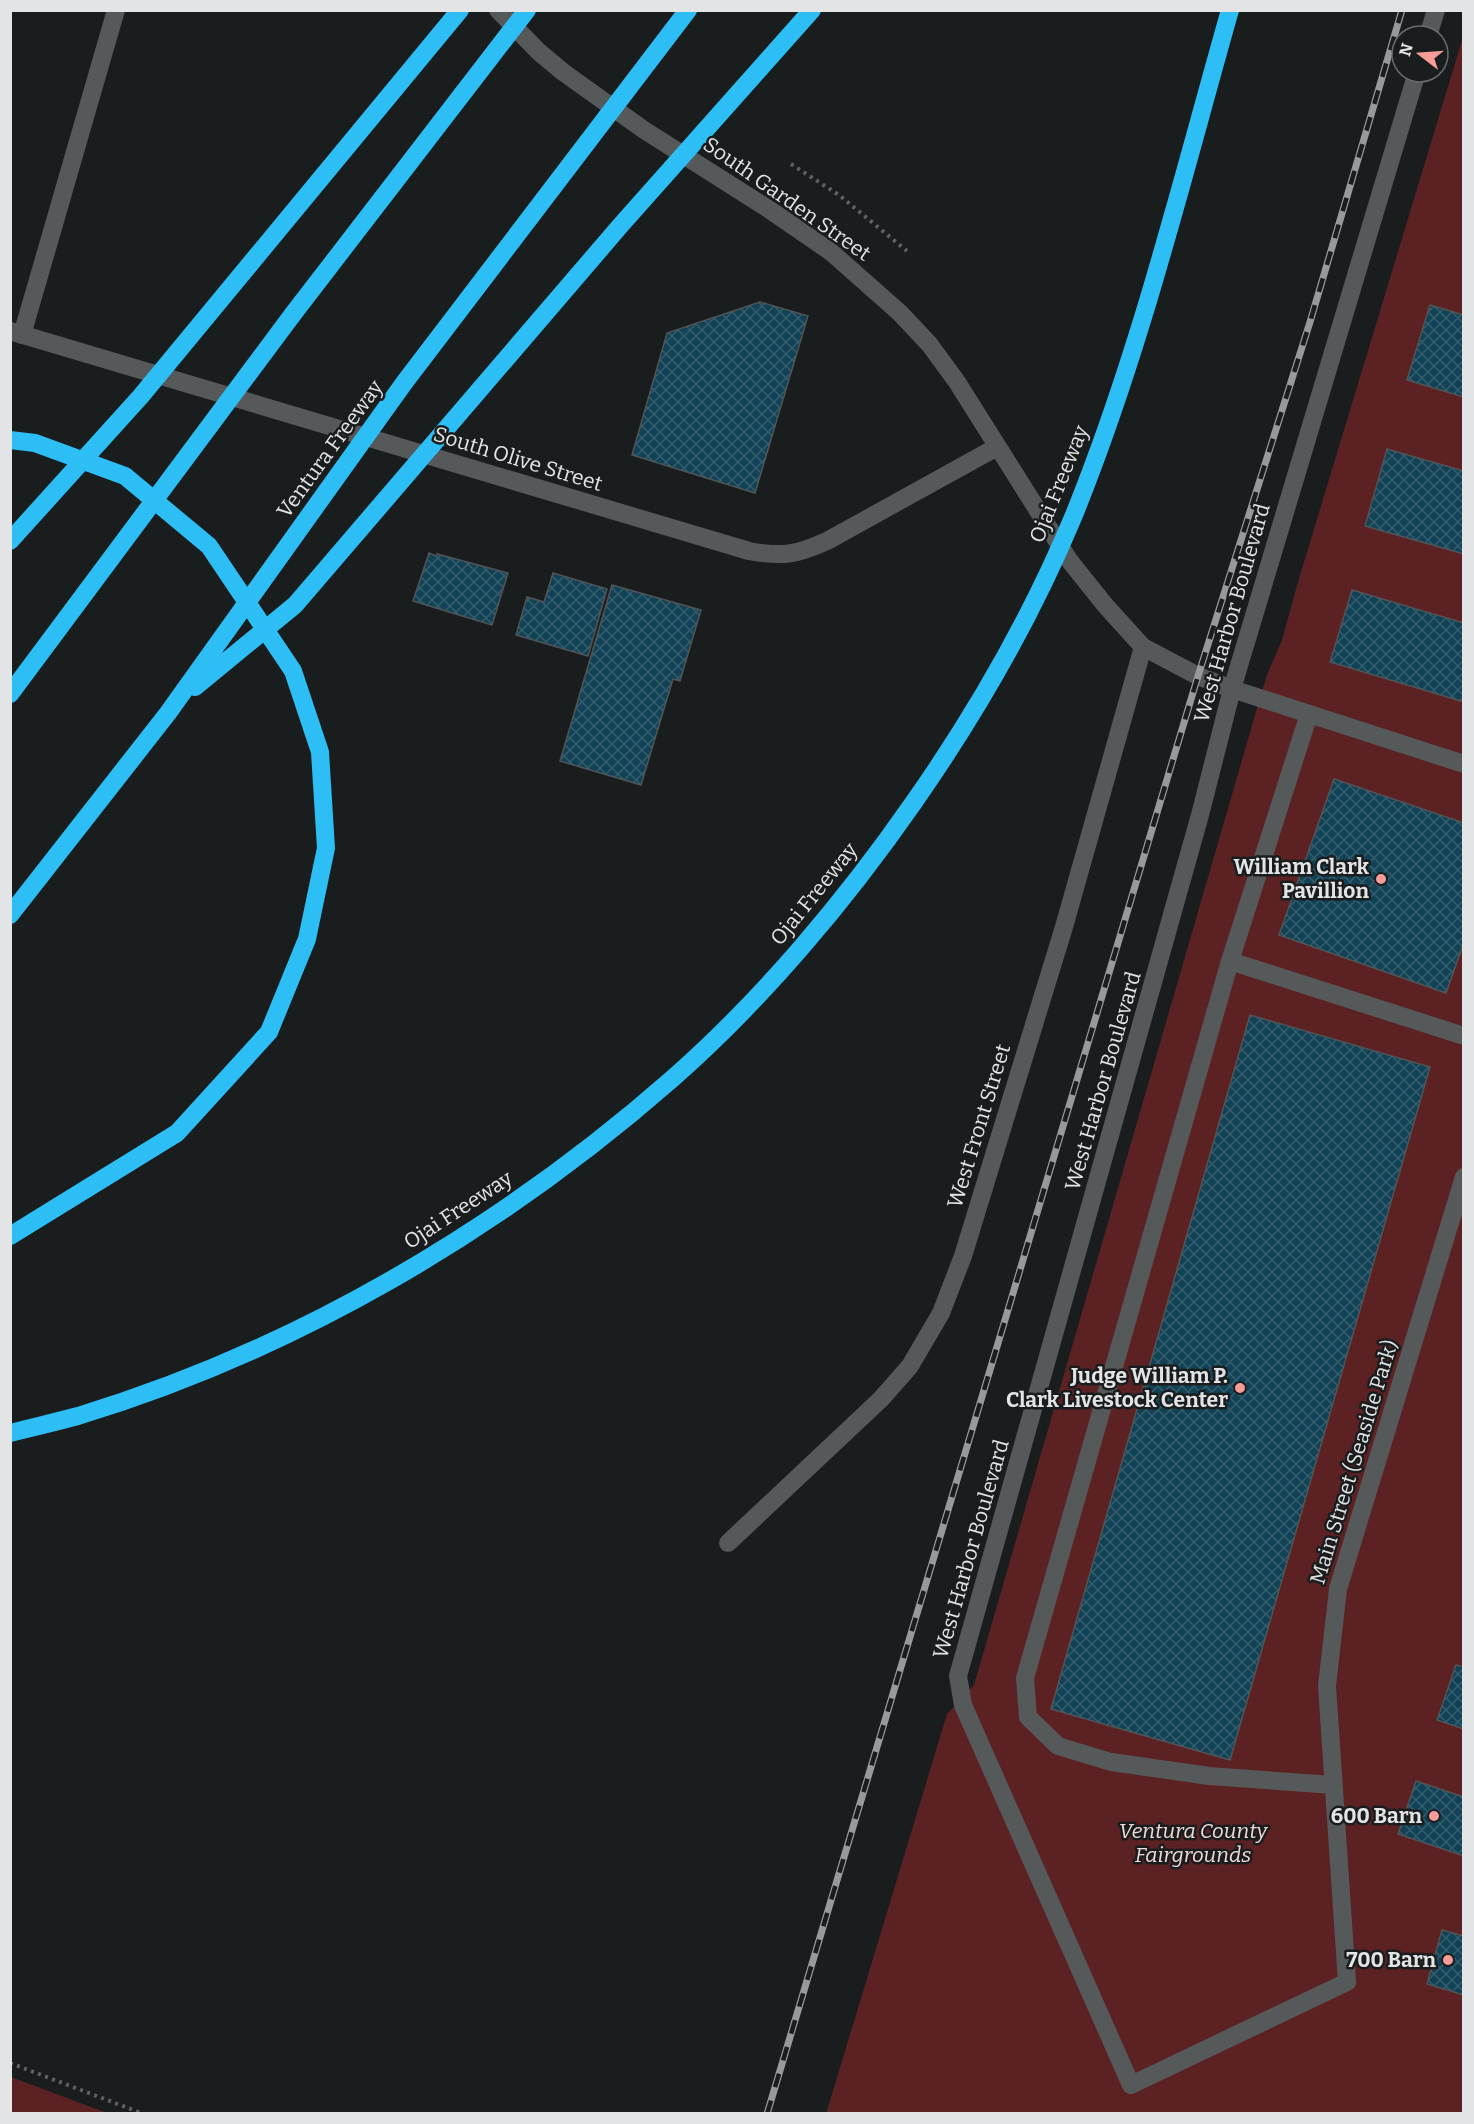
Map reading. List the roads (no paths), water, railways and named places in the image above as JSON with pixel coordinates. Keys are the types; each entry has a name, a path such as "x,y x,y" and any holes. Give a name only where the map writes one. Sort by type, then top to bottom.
{"highway":[{"path":"10,541 141,396 460,10"},
{"path":"10,694 292,314 527,10"},
{"name":"Ventura Freeway","path":"10,915 168,714 404,383 688,10"},
{"path":"168,714 200,682 295,605 620,226 813,10"},
{"name":"Ojai Freeway","path":"10,1433 78,1416 190,1376 279,1337 355,1299 429,1257 516,1201 602,1137 657,1092 735,1018 840,902 949,751 988,687 1025,619 1077,507 1114,408 1144,311 1230,10"},
{"path":"10,440 35,443 125,476 209,546 293,671 320,752 326,848 307,939 269,1032 177,1133 10,1236"}],"street":[{"path":"16,333 116,10"},
{"name":"South Garden Street","path":"498,10 539,52 596,97 770,210 831,252 866,281 930,345 957,382 1069,560 1143,647 1198,676 1232,689 1464,764"},
{"name":"West Harbor Boulevard","path":"1347,1982 1131,2085 963,1705 958,1677 1194,838 1232,689 1413,84"},
{"name":"South Olive Street","path":"16,333 749,551 772,555 788,555 827,541 997,447"},
{"name":"West Front Street","path":"728,1543 881,1399 910,1366 941,1313 963,1257 1064,927 1143,647"},
{"path":"1309,714 1230,961 1024,1678 1028,1718 1058,1746 1111,1762 1209,1776 1334,1785"},
{"path":"1230,961 1464,1036"},
{"name":"Main Street (Seaside Park)","path":"1347,1982 1327,1686 1338,1589 1464,1177"}],"railway":[{"path":"767,2114 1198,676 1310,322 1402,10"}],"place":[{"name":"William Clark Pavillion","path":"1381,879"},
{"name":"Judge William P. Clark Livestock Center","path":"1240,1388"},
{"name":"600 Barn","path":"1434,1816"},
{"name":"700 Barn","path":"1448,1960"}],"park label":[{"name":"Ventura County Fairgrounds","path":"1193,1843"}]}
